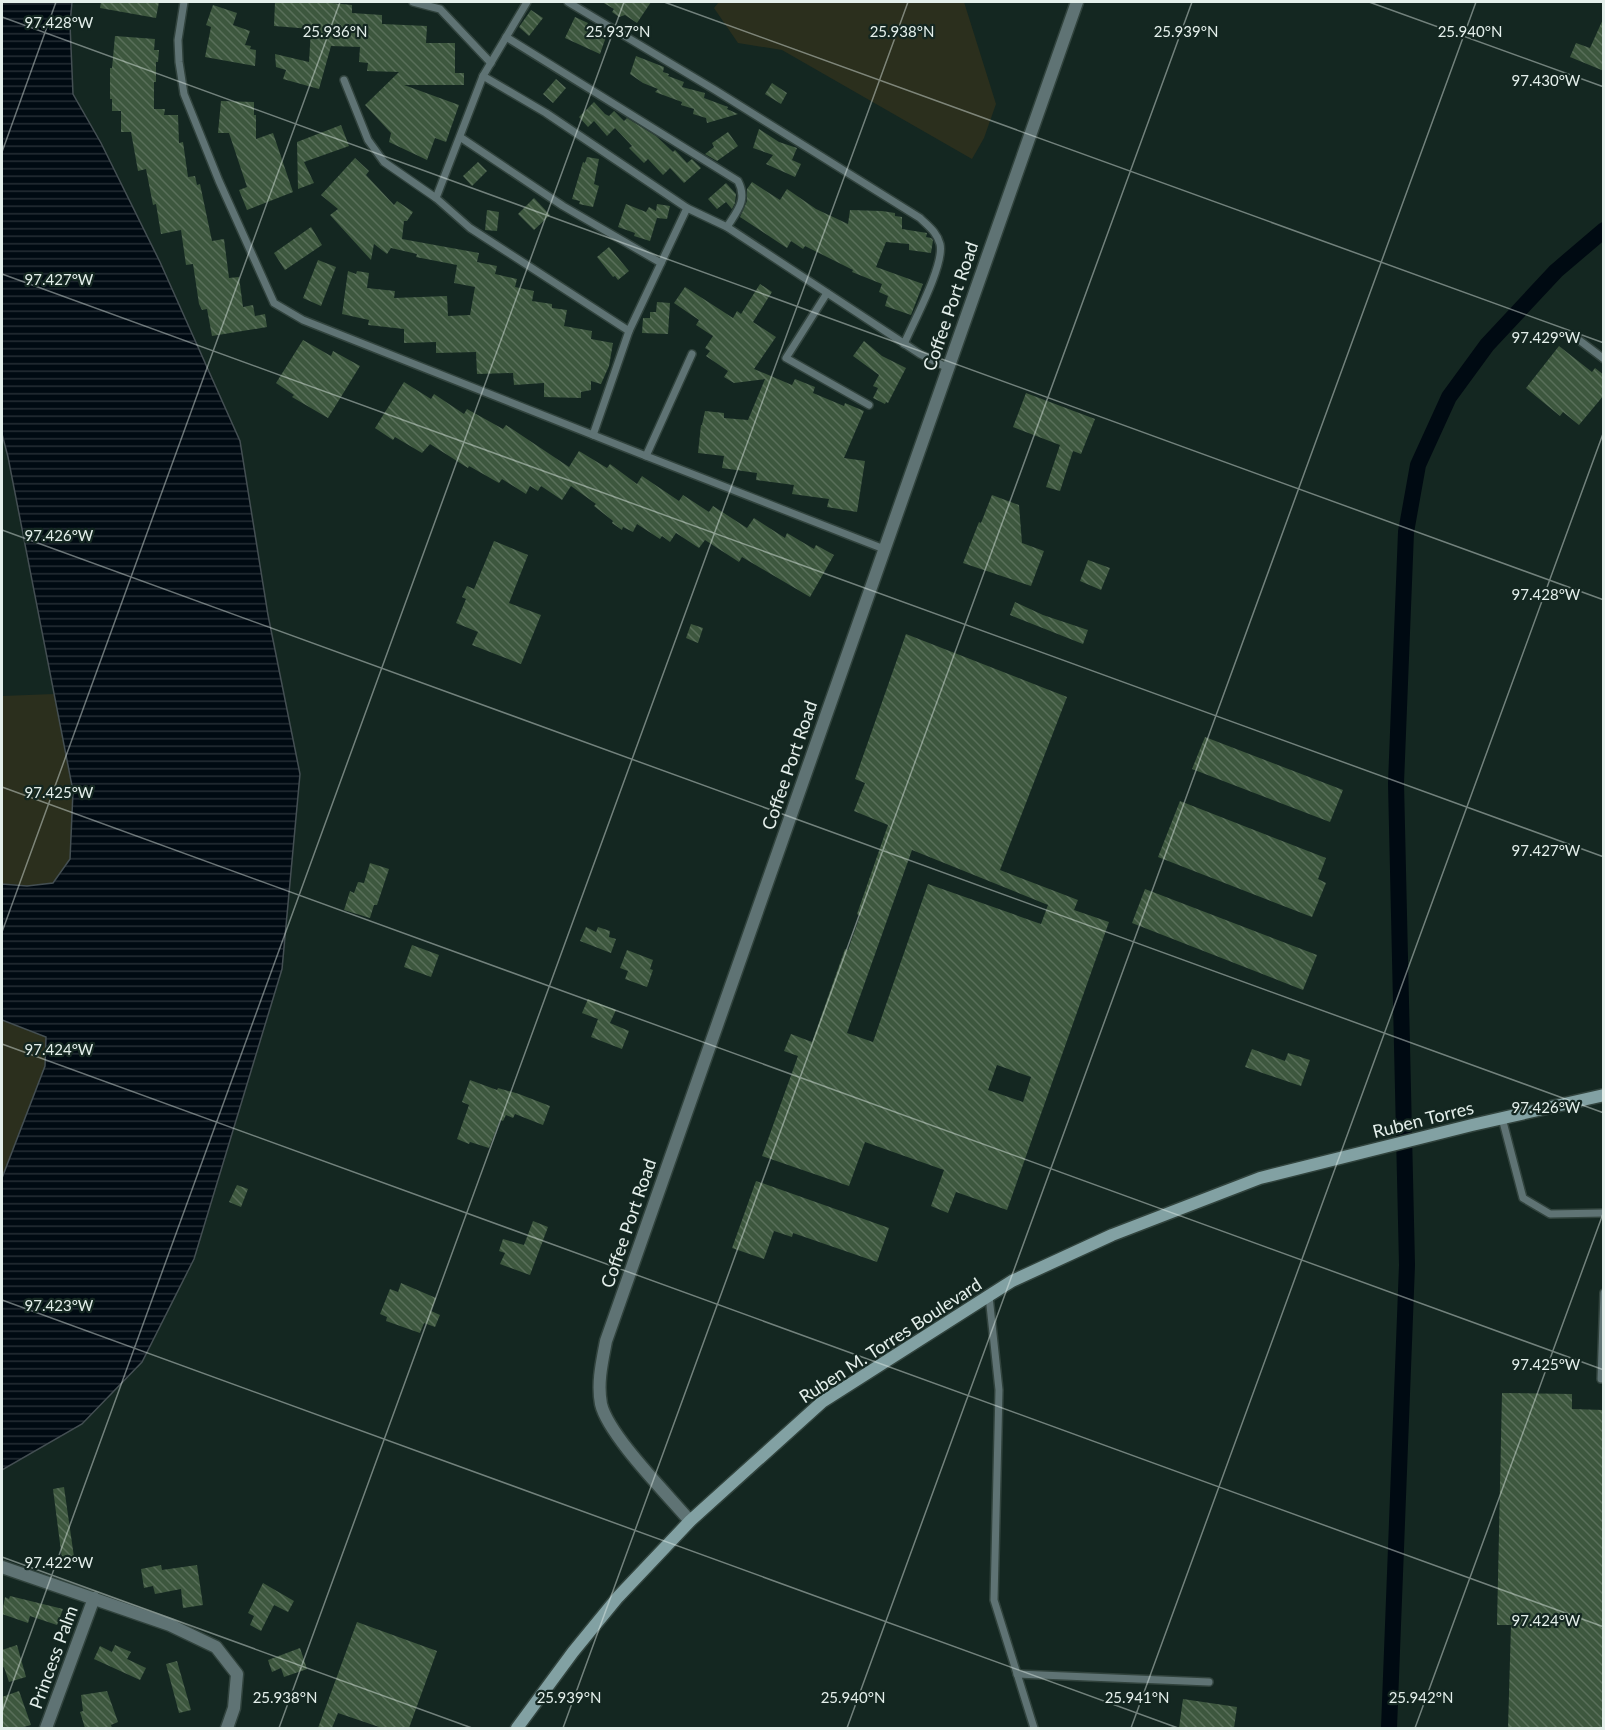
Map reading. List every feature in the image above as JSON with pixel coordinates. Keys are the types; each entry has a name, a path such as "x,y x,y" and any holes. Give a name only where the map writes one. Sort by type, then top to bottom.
{"main road":[{"name":"Ruben Torres","path":"1357,1154 1604,1095"},
{"name":"Ruben M. Torres Boulevard","path":"517,1728 618,1597 690,1521 822,1402 989,1296 1032,1272 1112,1234 1260,1178 1357,1154"}],"street":[{"name":"Coffee Port Road","path":"690,1521 616,1434 602,1406 599,1375 606,1341 1077,2"},
{"path":"2,1567 170,1625 216,1647 237,1674 234,1708 227,1728"},
{"name":"Princess Palm","path":"46,1728 94,1598"}],"lane":[{"path":"184,2 178,39 178,62 184,94 219,181 274,303 303,320 884,549"},
{"path":"412,2 440,9 491,63"},
{"path":"436,198 483,76 527,2"},
{"path":"568,2 920,218 934,231 940,246 934,276 904,344"},
{"path":"506,37 738,181 743,190 741,204 727,227"},
{"path":"483,76 546,113 687,208 727,227 904,344 948,368"},
{"path":"344,80 368,140 384,162 436,198 470,228 629,331"},
{"path":"460,137 563,206 662,262"},
{"path":"593,435 629,331 687,208"},
{"path":"827,293 786,358 868,405"},
{"path":"1580,340 1604,359"},
{"path":"646,456 692,354"},
{"path":"1502,1118 1523,1198 1551,1214 1604,1213"},
{"path":"1604,1293 1602,1379 1604,1379"},
{"path":"989,1296 999,1390 994,1600 1034,1728"},
{"path":"1017,1674 1209,1682"}],"green space":[{"path":"719,2 964,2 996,104 984,138 972,159 782,50 738,43 714,8"},
{"path":"54,694 73,791 70,859 53,883 27,886 2,884 2,696"},
{"path":"2,1020 46,1037 45,1066 2,1178"}],"shaded area":[{"path":"2,2 72,2 70,24 73,94 101,143 160,262 240,441 268,615 300,774 282,969 194,1259 142,1362 82,1424 2,1470 2,1178 45,1066 46,1037 2,1020 2,884 27,886 53,883 70,859 73,791 2,434"}],"building":[{"path":"101,2 159,2 156,18 100,8"},
{"path":"275,2 352,5 352,13 382,15 382,24 427,26 426,43 455,43 455,73 464,73 464,85 404,85 459,105 446,142 435,138 427,160 389,142 391,133 365,105 399,72 367,71 368,63 359,62 360,47 331,46 319,89 283,79 286,70 276,67 275,54 309,62 311,29 274,26"},
{"path":"602,2 651,2 637,23 625,15 619,17 612,12 614,9"},
{"path":"213,5 237,13 233,25 250,31 245,45 256,50 255,66 205,57 211,27 206,25"},
{"path":"531,10 543,18 529,36 519,27"},
{"path":"575,17 588,23 585,29 606,37 600,54 565,38"},
{"path":"1604,17 1604,71 1570,57 1576,43 1590,48"},
{"path":"115,36 155,39 154,50 159,50 158,62 156,62 156,82 154,82 154,109 165,109 164,115 178,115 179,143 183,142 188,177 195,176 197,185 200,184 212,241 224,239 229,278 239,277 243,307 253,305 255,316 265,314 267,327 212,336 207,309 202,310 199,304 193,264 186,265 181,230 161,234 156,204 153,205 146,169 138,171 131,132 121,132 121,111 112,111 110,68 112,68"},
{"path":"636,56 664,67 663,72 669,74 668,76 684,82 682,87 705,93 704,98 728,107 727,109 738,114 707,123 706,118 693,114 694,109 655,92 658,89 630,74"},
{"path":"556,79 566,88 553,103 543,94"},
{"path":"772,83 787,93 781,104 765,94"},
{"path":"221,101 254,102 256,139 273,133 293,192 247,210 239,190 247,187 229,133 218,133"},
{"path":"594,102 605,114 609,116 614,111 624,121 627,118 656,136 673,152 675,150 687,163 692,159 701,168 684,183 670,168 663,175 648,159 644,163 629,148 632,146 615,128 607,136 594,121 588,127 579,117"},
{"path":"341,125 349,146 304,162 314,183 298,189 297,142"},
{"path":"759,129 779,142 797,148 792,160 801,164 795,177 766,164 773,155 753,148"},
{"path":"728,132 738,146 717,161 705,154 714,147 712,143"},
{"path":"587,157 599,159 594,184 599,186 593,207 579,204 580,201 572,199 583,162 585,163"},
{"path":"355,158 369,171 366,175 394,205 397,201 413,212 407,221 404,221 402,239 479,253 477,262 497,266 495,274 517,279 515,287 534,291 532,301 552,304 552,308 567,310 564,326 592,331 591,339 613,343 609,366 601,384 591,381 591,390 581,392 581,398 544,397 544,383 514,385 513,373 477,374 476,352 436,353 436,342 404,343 404,329 368,325 369,320 342,314 348,271 356,274 357,271 369,273 367,288 395,291 394,298 447,296 448,316 470,315 475,287 454,283 457,265 416,257 417,254 391,248 387,254 374,244 371,260 330,215 338,209 321,195"},
{"path":"478,162 487,171 472,186 463,176"},
{"path":"752,182 780,200 787,189 816,209 848,224 850,210 882,211 895,213 895,216 902,217 902,229 927,233 926,237 933,240 931,253 909,250 909,244 886,242 876,267 923,284 911,315 885,306 888,296 879,292 882,284 852,272 853,270 805,246 803,249 791,241 787,248 740,217 747,201 747,189"},
{"path":"726,183 736,194 735,203 732,209 726,202 717,209 708,199"},
{"path":"534,198 550,215 534,230 518,214"},
{"path":"626,204 646,212 649,207 656,211 657,204 670,206 667,219 657,218 650,241 634,236 635,233 618,227"},
{"path":"487,210 499,212 497,231 485,230"},
{"path":"311,227 322,245 285,270 274,253"},
{"path":"609,247 629,271 618,280 597,257"},
{"path":"318,260 336,267 321,306 303,298"},
{"path":"760,284 772,292 753,322 776,337 754,369 792,385 795,379 815,387 813,393 844,406 845,403 864,411 844,458 865,461 857,512 827,507 829,499 792,494 794,485 756,480 757,473 722,468 724,456 698,453 705,411 724,413 724,418 748,420 765,379 734,383 724,377 728,371 706,356 710,351 705,348 713,336 696,325 699,320 674,303 685,287 733,318 737,311 741,314"},
{"path":"657,302 670,303 668,334 642,333 643,318 650,318 650,312 656,312"},
{"path":"303,340 331,356 333,351 360,366 328,418 292,397 294,395 276,383"},
{"path":"864,341 882,356 906,368 888,403 885,404 873,398 878,388 873,386 879,375 853,356"},
{"path":"1559,346 1592,372 1595,368 1604,375 1604,395 1579,425 1563,412 1560,416 1526,388"},
{"path":"404,382 431,399 434,394 464,414 467,409 503,429 506,425 569,467 579,451 607,468 610,464 637,484 642,476 679,501 683,495 709,512 713,506 747,528 754,518 785,538 787,533 814,549 816,545 834,555 810,597 742,557 739,562 705,540 699,548 676,533 670,542 662,536 660,539 637,524 633,532 623,527 622,530 594,506 596,504 571,486 562,500 541,486 538,491 530,486 526,494 502,479 499,483 469,466 468,468 430,444 422,453 395,437 393,440 375,428"},
{"path":"1026,393 1095,419 1081,454 1073,451 1060,491 1046,487 1060,445 1013,427"},
{"path":"992,495 1019,505 1022,543 1044,551 1031,586 963,563"},
{"path":"494,541 528,555 509,603 541,615 521,664 472,645 478,632 456,623 466,599 462,597 467,586 474,589"},
{"path":"1088,560 1110,568 1101,590 1080,581"},
{"path":"1015,602 1043,615 1088,630 1083,644 1010,615"},
{"path":"691,624 703,628 698,643 686,638"},
{"path":"906,634 1067,697 1000,870 1078,900 1074,910 1109,922 1007,1210 956,1192 948,1213 931,1206 944,1170 865,1142 849,1186 762,1156 798,1056 784,1051 791,1034 812,1042 845,949 848,950 860,916 857,914 888,825 854,811 865,783 855,779","holes":["912,850 1048,905 1041,924 928,884 873,1042 847,1033","997,1065 1031,1077 1023,1102 988,1090"]},
{"path":"1205,737 1343,790 1330,822 1192,769"},
{"path":"1180,801 1326,858 1318,879 1326,883 1312,917 1158,857"},
{"path":"370,863 389,869 377,905 374,905 370,918 344,910 350,891 354,893 358,882 364,883"},
{"path":"1145,889 1317,955 1303,990 1132,923"},
{"path":"586,927 596,932 598,927 610,931 609,937 616,939 611,953 580,941"},
{"path":"412,945 439,955 431,977 404,967"},
{"path":"627,950 653,960 650,969 653,970 647,987 625,979 628,971 620,968"},
{"path":"588,999 616,1010 610,1023 629,1031 622,1049 591,1037 598,1019 582,1013"},
{"path":"1252,1049 1285,1061 1288,1053 1310,1060 1301,1086 1245,1067"},
{"path":"470,1080 497,1090 498,1088 519,1094 550,1106 543,1125 515,1114 513,1118 506,1115 503,1121 500,1120 489,1148 457,1139 469,1105 462,1102"},
{"path":"756,1181 889,1228 877,1262 793,1233 792,1237 774,1231 764,1259 732,1248"},
{"path":"237,1185 248,1189 241,1207 229,1202"},
{"path":"533,1221 548,1227 530,1275 500,1264 505,1253 499,1251 503,1239 524,1245"},
{"path":"401,1283 436,1298 431,1311 440,1315 435,1327 424,1323 420,1333 386,1321 387,1317 380,1314 390,1289 398,1292"},
{"path":"1502,1393 1572,1394 1572,1409 1604,1410 1604,1728 1508,1728 1511,1625 1497,1625"},
{"path":"64,1487 74,1557 62,1559 53,1489"},
{"path":"161,1565 162,1570 197,1565 203,1605 183,1608 181,1589 155,1594 153,1586 144,1588 141,1569"},
{"path":"263,1583 294,1601 288,1612 274,1605 261,1631 250,1625 254,1616 248,1613"},
{"path":"10,1596 63,1609 57,1625 30,1616 28,1623 2,1614 5,1597 9,1599"},
{"path":"357,1622 437,1651 409,1728 382,1728 338,1713 332,1728 318,1728"},
{"path":"17,1645 26,1677 9,1682 4,1667 2,1668 2,1650"},
{"path":"115,1645 131,1652 127,1659 146,1668 140,1680 94,1659 100,1646 112,1652"},
{"path":"300,1648 307,1669 284,1677 281,1668 272,1672 268,1660"},
{"path":"177,1661 191,1710 179,1713 166,1664"},
{"path":"19,1691 31,1725 20,1728 2,1728 2,1697"},
{"path":"107,1691 118,1722 111,1725 112,1728 85,1728 80,1712 83,1711 81,1695"},
{"path":"1183,1699 1237,1707 1234,1728 1179,1728"}],"waterway":[{"path":"1389,1728 1407,1265 1396,783 1406,532 1418,465 1449,397 1487,345 1556,271 1604,230"}]}
